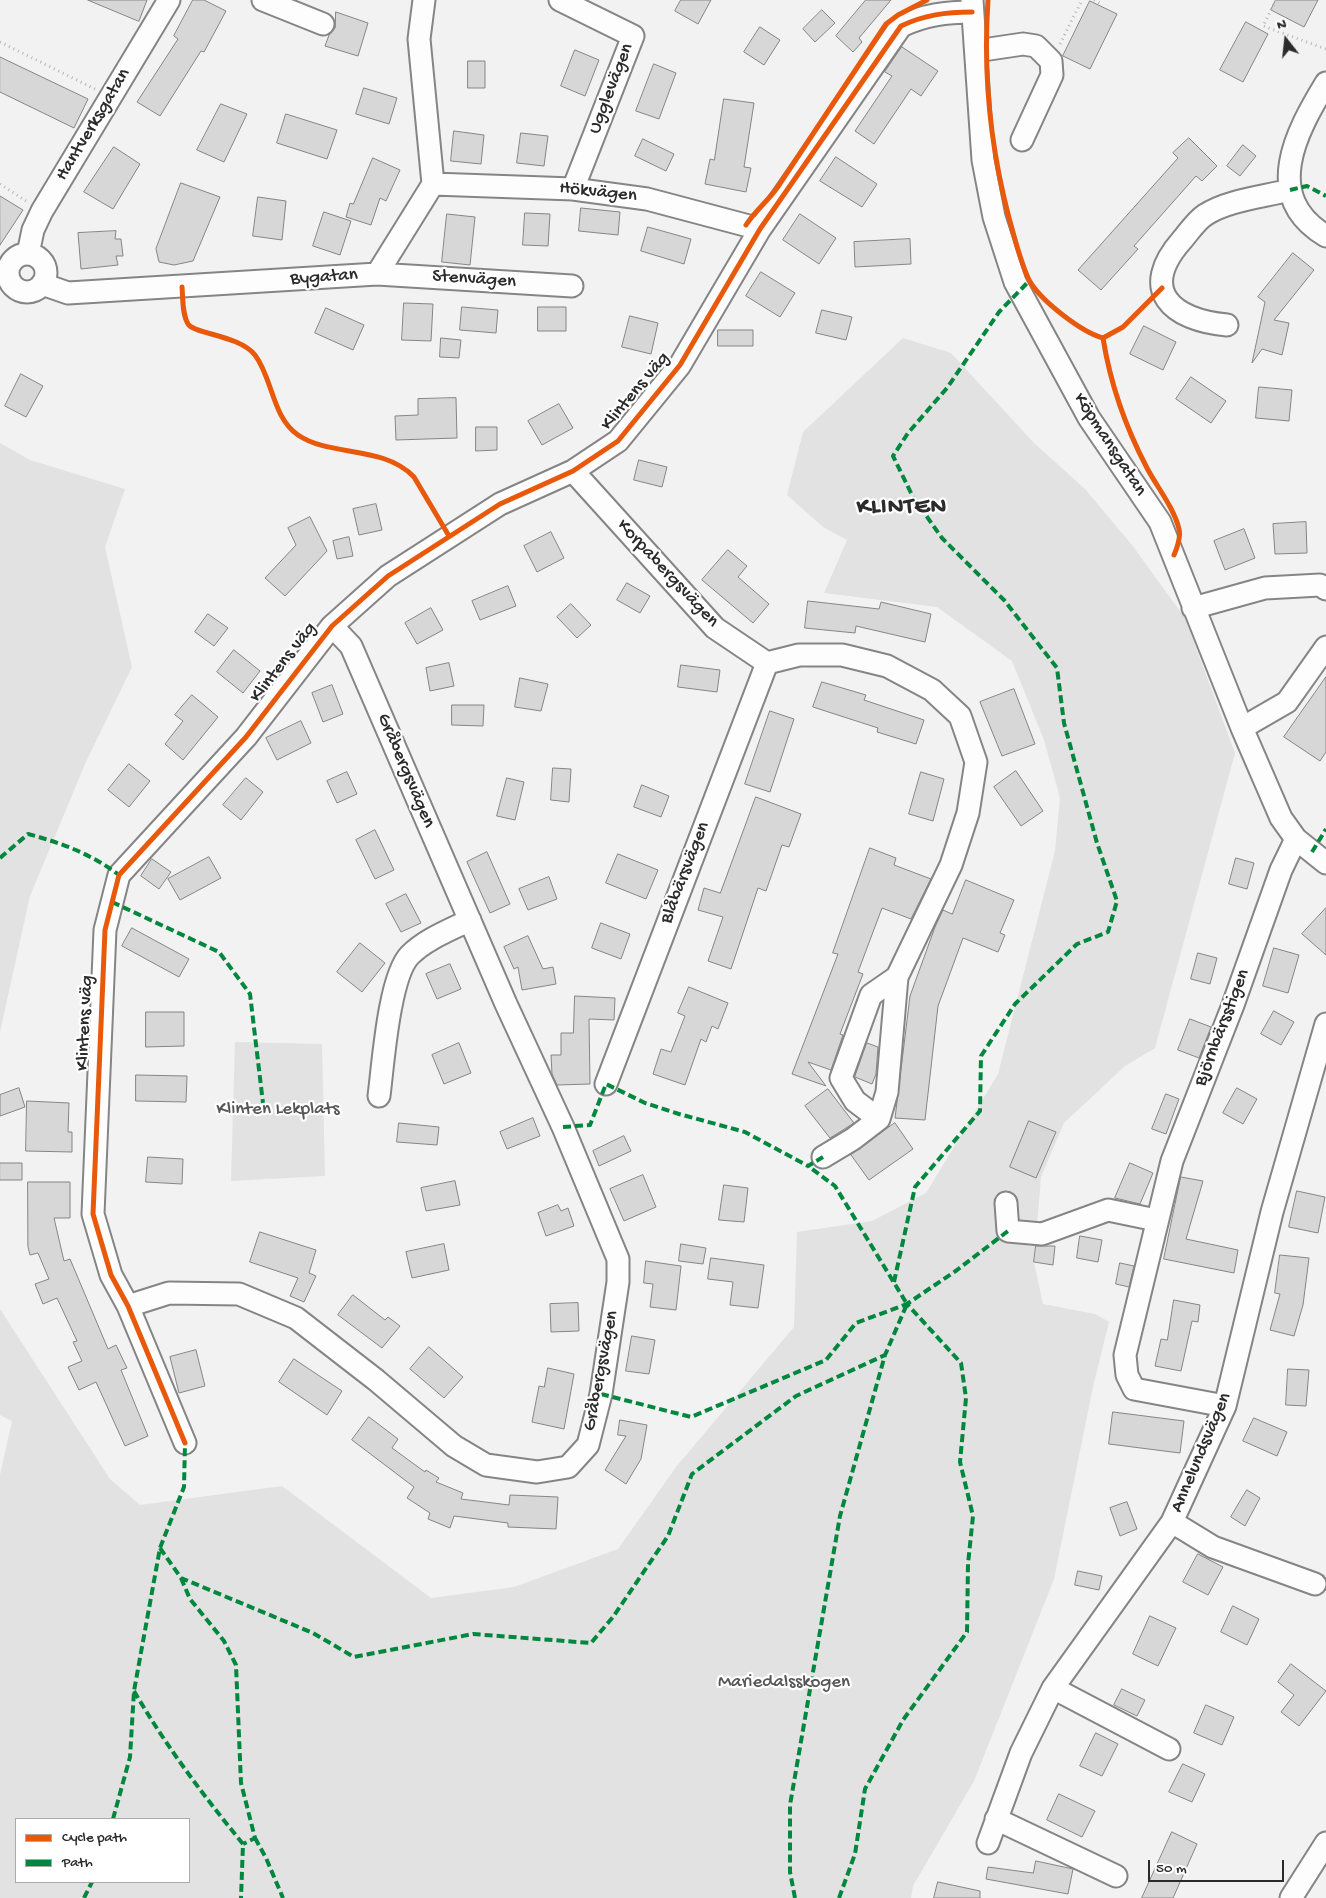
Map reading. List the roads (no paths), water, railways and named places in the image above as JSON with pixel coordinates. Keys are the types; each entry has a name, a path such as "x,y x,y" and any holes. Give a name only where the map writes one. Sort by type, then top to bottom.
{"street":[{"name":"Hantverksgatan","path":"28,254 28,244 42,211 169,0"},
{"path":"263,0 323,24"},
{"path":"424,0 418,39 433,184"},
{"name":"Ugglevägen","path":"560,0 633,36 573,189"},
{"name":"Köpmansgatan","path":"972,6 984,160 994,217 1015,282 1089,418 1160,522 1242,728 1282,818 1296,839 1326,863"},
{"name":"Klintens väg","path":"185,1442 128,1306 111,1275 93,1214 105,930 119,875 246,737 332,626 395,571 500,504 572,471 618,441 680,366 760,229 901,26 918,18 972,6"},
{"path":"976,51 1023,44 1036,46 1051,61 1052,75 1022,140"},
{"path":"1326,83 1292,149 1289,164 1290,190 1303,217 1314,229 1326,236"},
{"name":"Hökvägen","path":"433,184 573,189 647,199 760,229"},
{"name":"Bygatan","path":"42,284 68,293 377,274 433,184"},
{"path":"1227,325 1203,322 1178,311 1166,300 1162,288 1163,269 1173,250 1205,215 1222,207 1290,190"},
{"path":"28,254 40,259 45,267 45,276 42,284 32,291 23,291 4,278 11,262 20,255 28,254"},
{"name":"Stenvägen","path":"377,274 572,286"},
{"name":"Korpabergsvägen","path":"572,471 715,628 767,662"},
{"path":"1193,608 1265,588 1320,585 1326,590"},
{"name":"Gråbergsvägen","path":"128,1306 168,1293 239,1294 296,1318 376,1380 454,1446 486,1465 537,1472 568,1467 588,1445 601,1394 618,1282 618,1258 563,1127 470,920 351,646 332,626"},
{"path":"1242,728 1287,702 1326,647"},
{"path":"767,662 799,655 842,655 887,666 932,690 960,716 976,762 968,813 951,865 897,977 887,1092 879,1118 853,1139 823,1156"},
{"name":"Blåbärsvägen","path":"606,1084 767,662"},
{"name":"Björnbärsstigen","path":"1225,1406 1134,1388 1126,1375 1125,1355 1151,1252 1156,1220 1172,1161 1233,1005 1282,870 1296,839"},
{"path":"379,1096 387,1032 395,991 409,956 427,943 470,920"},
{"path":"879,1118 855,1101 841,1078 871,995 897,977"},
{"name":"Annelundsvägen","path":"988,1843 1021,1753 1053,1688 1172,1522 1225,1406 1272,1212 1326,1024"},
{"path":"1006,1202 1008,1231 1042,1234 1108,1210 1156,1220"},
{"path":"1172,1522 1213,1547 1315,1584"},
{"path":"1053,1688 1169,1748"},
{"path":"996,1819 1116,1876"},
{"path":"1291,1898 1326,1843"}],"district":[{"name":"KLINTEN","path":"902,508"}],"park label":[{"name":"Klinten Lekplats","path":"278,1110"},
{"name":"Mariedalsskogen","path":"784,1683"}]}
